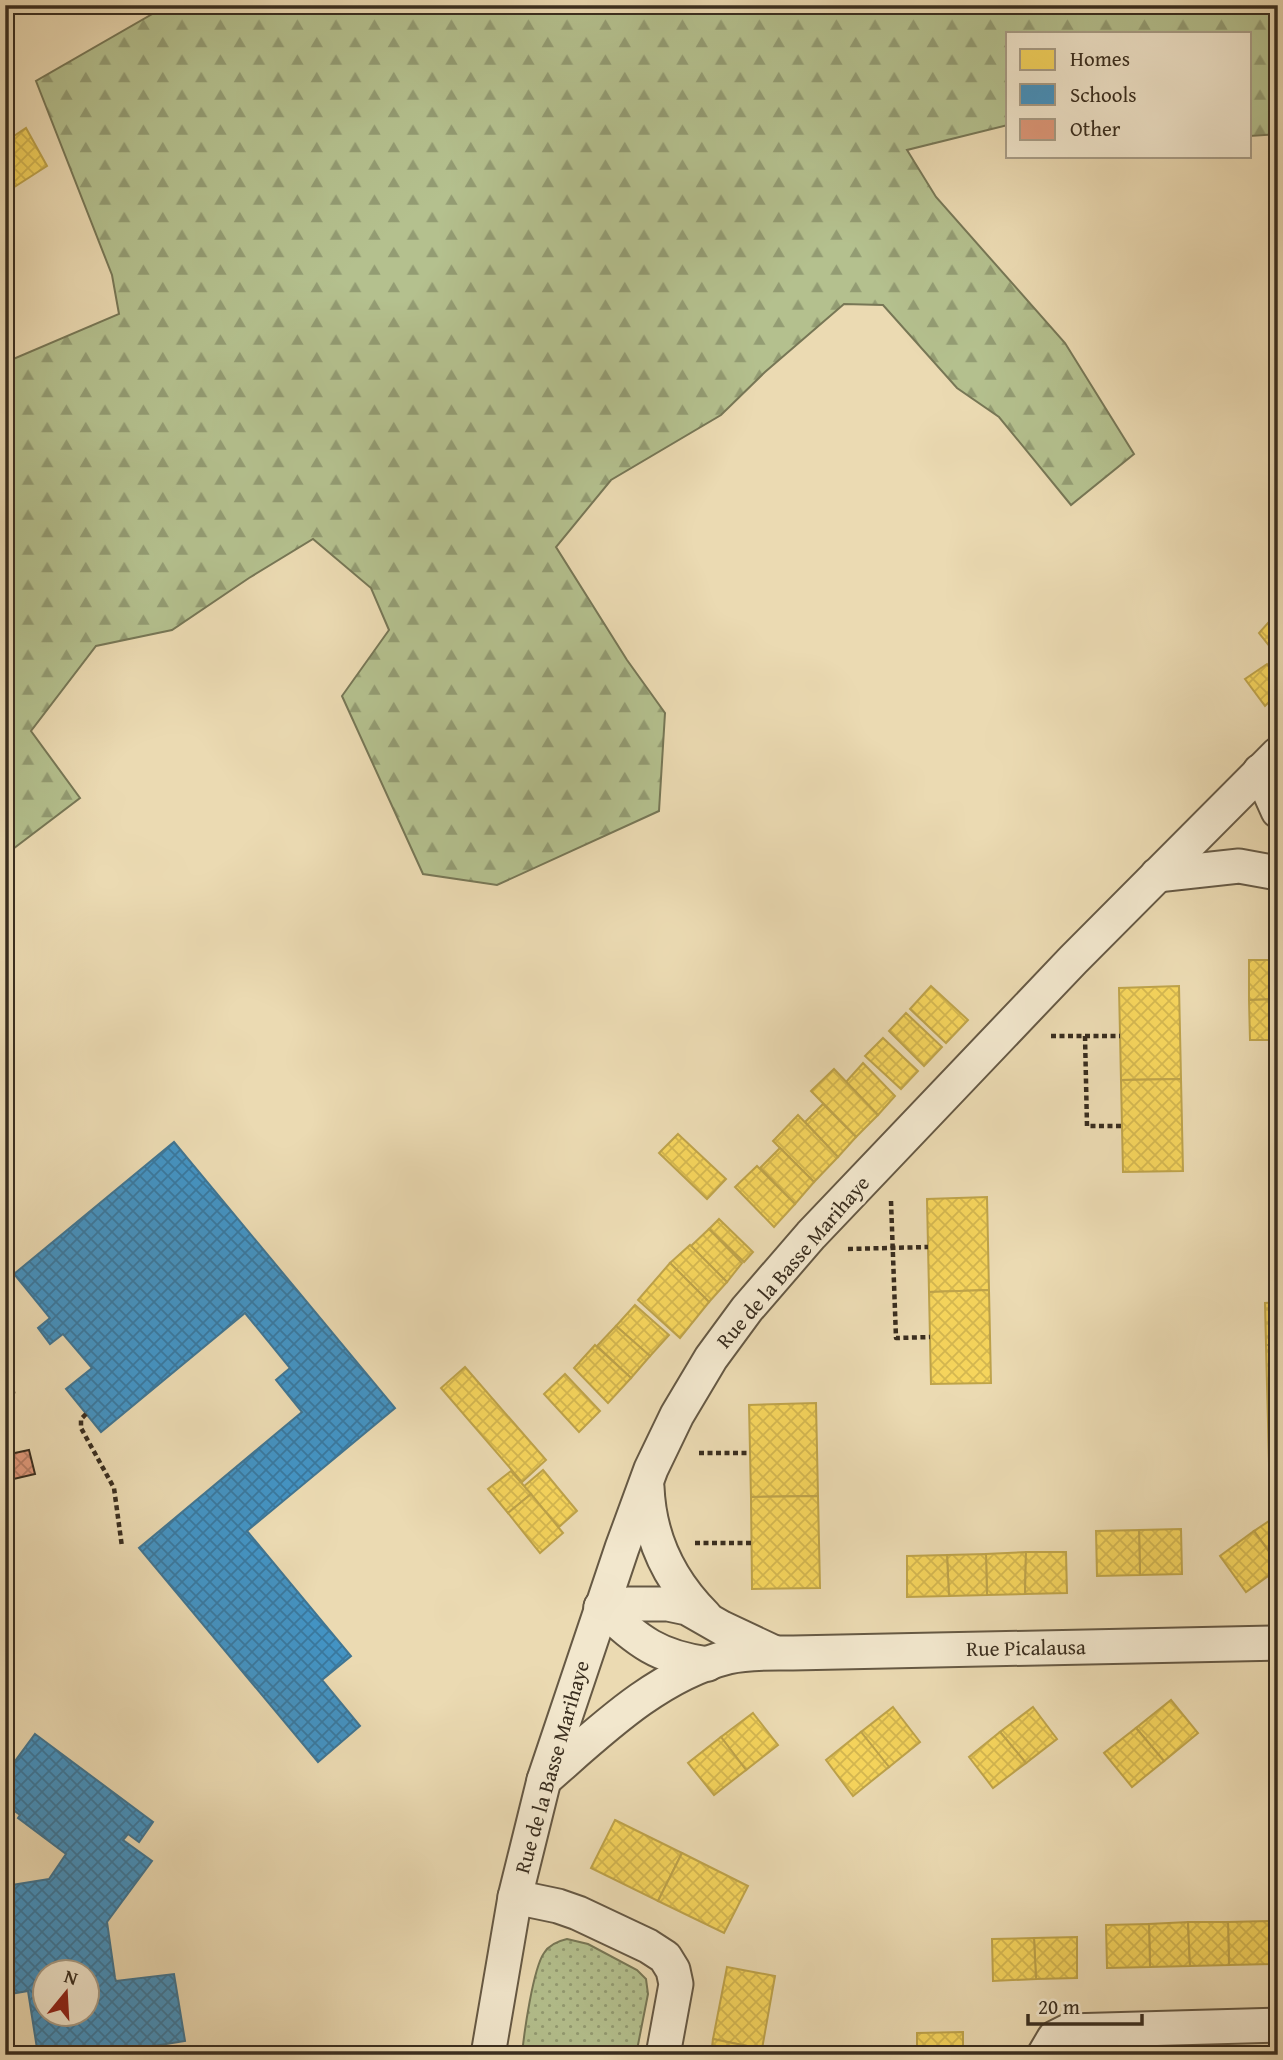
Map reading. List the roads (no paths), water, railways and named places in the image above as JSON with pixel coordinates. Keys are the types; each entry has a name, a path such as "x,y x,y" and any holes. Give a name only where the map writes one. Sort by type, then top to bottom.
{"street":[{"path":"1272,770 1278,811"},
{"name":"Rue de la Basse Marihaye","path":"488,2055 515,1897 544,1780 646,1482 677,1415 711,1358 747,1309 875,1167 1157,875 1272,770"},
{"path":"1157,875 1239,866 1278,873"},
{"name":"Rue Picalausa","path":"646,1482 653,1531 664,1560 675,1582 707,1618"},
{"name":"Rue Picalausa","path":"601,1607 668,1604 687,1608 776,1653"},
{"name":"Rue Picalausa","path":"601,1607 652,1649 671,1658 708,1664"},
{"name":"Rue Picalausa","path":"544,1780 639,1702 680,1675 743,1654 1278,1644"},
{"name":"Rue de la Basse Marihaye","path":"515,1897 578,1913 648,1946 665,1957 673,1970 676,1984 663,2055"},
{"path":"1044,2055 1054,2038 1068,2031 1278,2025"}]}
